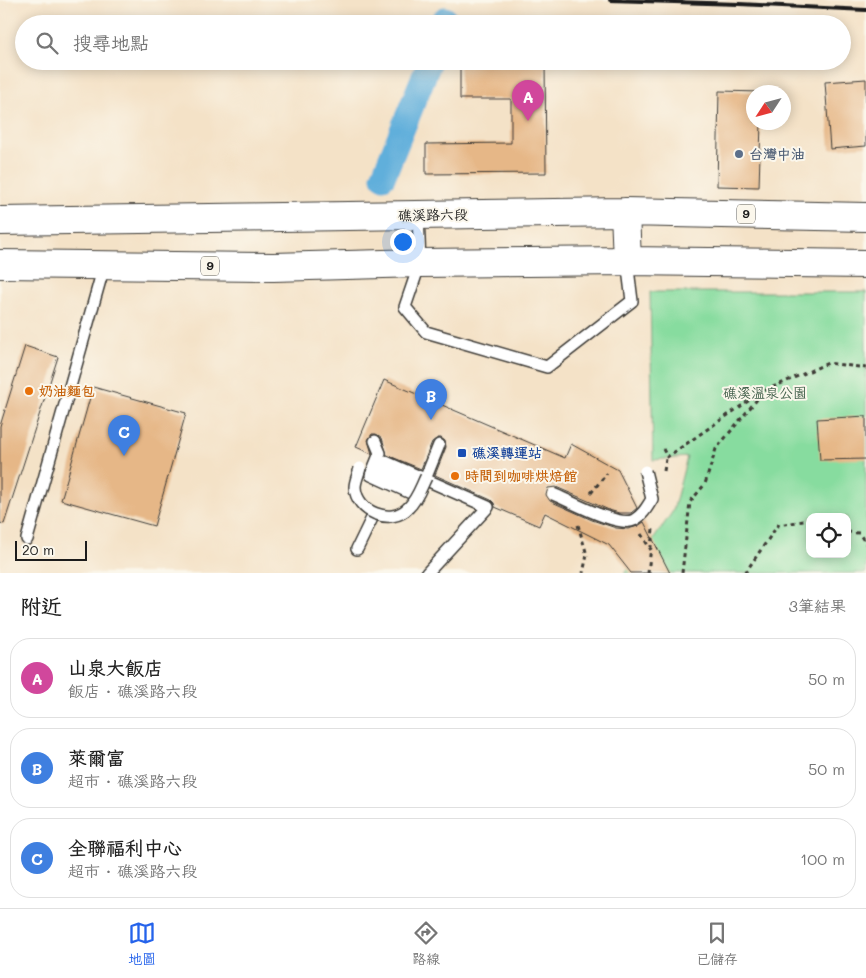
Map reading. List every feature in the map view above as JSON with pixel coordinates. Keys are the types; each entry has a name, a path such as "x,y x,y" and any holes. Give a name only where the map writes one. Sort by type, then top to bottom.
{"main road":[{"name":"礁溪路六段","path":"0,221 626,212 866,217"},
{"path":"626,212 627,261"},
{"name":"9","path":"0,264 274,267 420,263 627,261 866,264"}],"lane":[{"path":"418,215 420,263 405,307 426,332 547,368 632,302 627,261"},
{"path":"27,539 104,266"},
{"path":"375,441 380,453 370,475 415,495 419,486 384,465 488,507 427,573"},
{"path":"360,468 355,487 361,504 374,514 394,516 408,509 416,497 439,445"},
{"path":"553,494 616,521 633,521 644,512 652,499 645,471"},
{"path":"357,549 374,514"}],"path":[{"path":"663,449 667,457 764,391 828,363 866,368"},
{"path":"682,573 690,502 705,484 716,449 764,391"},
{"path":"745,573 778,525 806,521"},
{"path":"851,532 859,533 866,544"}],"green space":[{"name":"礁溪溫泉公園","path":"650,292 866,292 866,573 624,573 644,553 673,511 687,457 653,460"}],"building":[{"path":"460,70 545,70 546,173 426,174 426,144 511,143 511,99 460,99"},
{"path":"866,79 866,146 830,149 825,82"},
{"name":"台灣中油","path":"719,91 746,92 746,130 761,130 759,187 717,186"},
{"name":"奶油麵包","path":"25,346 58,357 4,524 0,523 0,426"},
{"name":"礁溪轉運站","path":"384,380 565,458 571,444 618,470 637,508 631,513 619,513 609,510 556,487 548,488 546,495 550,501 592,520 616,528 628,529 644,522 670,573 631,573 609,545 545,513 539,526 495,507 491,500 435,475 446,447 445,441 441,438 432,442 421,469 387,455 382,438 376,434 372,434 368,440 372,454 356,447"},
{"path":"93,387 186,413 154,526 61,500"},
{"path":"866,416 866,459 820,460 817,419"}],"waterway":[{"path":"383,177 426,70"}],"railway":[{"path":"610,0 866,10"}],"place":[{"name":"山泉大飯店","path":"528,121"},
{"name":"台灣中油","path":"739,154"},
{"name":"奶油麵包","path":"29,391"},
{"name":"萊爾富","path":"431,420"},
{"name":"礁溪轉運站","path":"462,453"},
{"name":"全聯福利中心","path":"124,456"},
{"name":"時間到咖啡烘焙館","path":"455,476"}]}
